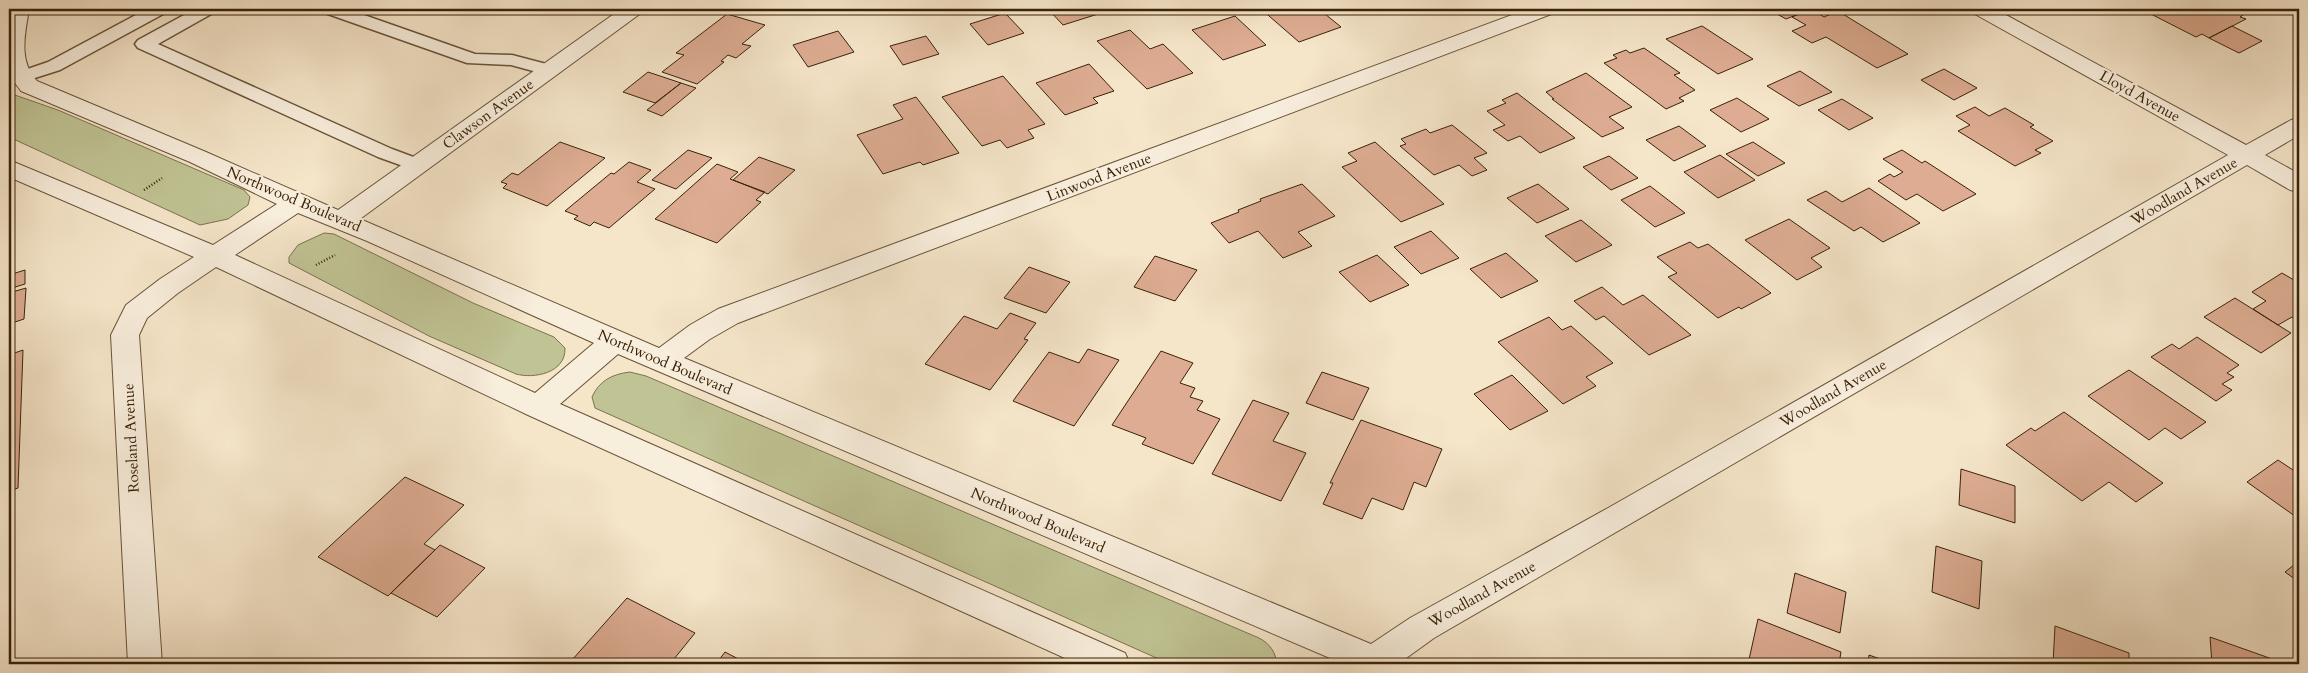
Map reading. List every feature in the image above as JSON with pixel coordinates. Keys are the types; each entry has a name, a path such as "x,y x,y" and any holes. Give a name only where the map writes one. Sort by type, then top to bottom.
{"street":[{"name":"Clawson Avenue","path":"342,220 634,9"},
{"name":"Linwood Avenue","path":"661,361 700,332 728,316 1547,9"},
{"name":"Lloyd Avenue","path":"1980,9 2299,184"},
{"path":"14,21 12,52 19,78"},
{"name":"Northwood Boulevard","path":"19,78 29,86 198,157 296,203 342,220 615,342 1374,663"},
{"name":"Woodland Avenue","path":"1374,663 1422,628 1619,517 2299,125"},
{"path":"9,168 215,256 538,407 1113,664"},
{"name":"Roseland Avenue","path":"145,664 125,335 136,312 169,286 296,203"},
{"path":"538,407 615,342"}],"lane":[{"path":"19,78 54,66 159,9"},
{"path":"207,9 144,44 385,153 417,165"},
{"path":"331,9 473,59 512,60 548,70"}],"path":[{"path":"313,267 339,253"}],"green space":[{"path":"9,93 58,110 244,190 250,197 248,205 228,219 200,225 9,137"},
{"path":"324,233 334,234 473,303 554,337 565,348 564,357 555,369 540,375 516,374 429,336 289,263 289,257 298,245"},
{"path":"630,372 646,376 1259,638 1272,649 1276,664 1170,664 595,408 592,397 598,387 607,379 617,374"}],"building":[{"path":"1048,9 1093,9 1098,14 1063,25"},
{"path":"1261,9 1319,9 1341,27 1299,42"},
{"path":"1768,9 1811,9 1786,19"},
{"path":"1811,9 1824,17 1838,11 1908,54 1877,68 1826,37 1812,43 1792,31 1806,25 1792,17"},
{"path":"2133,9 2229,9 2243,15 2240,17 2246,19 2209,38 2202,34 2196,37 2145,11 2142,13"},
{"path":"1005,13 1024,33 988,45 970,24"},
{"path":"727,14 765,25 742,44 751,46 736,58 728,55 721,61 724,62 697,84 662,72 684,55 676,53"},
{"path":"1235,16 1266,45 1223,60 1192,30"},
{"path":"1702,26 1753,59 1718,74 1666,39"},
{"path":"2232,26 2262,41 2239,53 2209,38"},
{"path":"1130,30 1150,49 1163,44 1193,73 1147,89 1097,41"},
{"path":"838,31 854,52 808,67 793,45"},
{"path":"926,36 939,54 903,65 890,46"},
{"path":"1644,48 1680,73 1674,75 1695,90 1679,98 1684,101 1666,109 1604,63 1617,58 1613,55 1626,50 1630,53"},
{"path":"1089,64 1114,91 1093,98 1098,103 1065,115 1036,83"},
{"path":"1944,69 1977,88 1954,100 1921,80"},
{"path":"1800,71 1832,92 1799,106 1767,86"},
{"path":"648,72 681,83 655,103 623,92"},
{"path":"1586,73 1632,107 1609,117 1624,128 1602,137 1552,99 1554,99 1546,92"},
{"path":"1003,76 1045,124 1028,130 1034,138 1007,148 1000,140 982,146 942,97"},
{"path":"681,83 696,88 662,116 647,110"},
{"path":"1517,93 1575,138 1540,153 1520,136 1508,141 1493,130 1505,125 1487,111 1506,103 1502,100"},
{"path":"916,97 959,153 923,165 920,162 883,174 857,135 903,119 893,105"},
{"path":"1737,98 1769,119 1741,132 1710,110"},
{"path":"1842,99 1873,118 1849,130 1818,110"},
{"path":"1975,107 1989,116 2005,108 2034,125 2030,127 2053,141 2035,150 2041,153 2015,166 1958,131 1970,125 1956,116"},
{"path":"1452,125 1487,153 1474,158 1487,170 1472,176 1459,165 1434,175 1400,146 1406,144 1401,139 1426,129 1430,133"},
{"path":"1679,126 1706,146 1674,161 1646,140"},
{"path":"560,142 605,158 547,206 503,188 507,184 501,182 512,173 518,175"},
{"path":"1375,142 1444,204 1401,222 1342,167 1357,161 1348,153"},
{"path":"1753,142 1785,163 1758,176 1726,154"},
{"path":"688,150 712,158 676,189 652,180"},
{"path":"1902,150 1922,163 1925,161 1976,194 1943,211 1917,194 1906,200 1878,181 1890,174 1894,177 1903,172 1883,159"},
{"path":"1720,155 1755,180 1718,198 1684,172"},
{"path":"1609,156 1638,178 1611,190 1583,167"},
{"path":"759,157 795,170 768,194 733,180"},
{"path":"629,162 651,170 637,182 655,189 609,228 594,222 590,226 574,219 578,216 565,211 611,173 614,174"},
{"path":"717,164 738,172 730,179 765,192 756,200 761,202 717,243 655,219"},
{"path":"1302,184 1335,216 1298,232 1312,246 1283,258 1258,231 1229,243 1211,223 1239,212 1238,210 1261,201 1260,199"},
{"path":"1538,184 1569,209 1537,223 1507,198"},
{"path":"1650,186 1685,213 1655,227 1621,200"},
{"path":"1869,188 1920,223 1883,242 1861,227 1854,231 1807,200 1826,191 1842,202"},
{"path":"1789,219 1830,248 1811,258 1822,267 1797,280 1745,240"},
{"path":"1581,220 1612,245 1576,262 1545,236"},
{"path":"1431,231 1459,258 1421,274 1394,247"},
{"path":"1690,242 1698,248 1708,244 1771,293 1741,309 1739,307 1718,318 1668,277 1677,273 1657,257"},
{"path":"1506,253 1538,281 1501,298 1470,269"},
{"path":"1377,255 1409,285 1370,302 1339,272"},
{"path":"1155,256 1197,270 1175,301 1134,287"},
{"path":"1029,267 1070,282 1046,313 1004,298"},
{"path":"25,270 25,284 9,289 9,275"},
{"path":"2282,273 2299,283 2299,321 2292,317 2278,325 2253,309 2266,301 2252,292"},
{"path":"1602,287 1623,305 1643,295 1691,335 1649,355 1604,316 1596,320 1574,301"},
{"path":"26,288 24,319 9,324 9,293"},
{"path":"2235,298 2291,333 2261,353 2204,317"},
{"path":"1010,313 1036,323 1024,339 1028,340 990,390 925,364 964,316 997,329"},
{"path":"1549,317 1562,330 1571,326 1613,363 1586,377 1596,386 1563,404 1498,342"},
{"path":"2197,337 2239,365 2227,373 2234,377 2222,384 2232,390 2216,401 2151,357 2172,344 2179,349"},
{"path":"1088,349 1119,360 1074,426 1013,401 1049,352 1079,363"},
{"path":"23,350 18,488 9,491 9,355"},
{"path":"1161,351 1193,363 1180,383 1195,388 1190,397 1203,401 1197,410 1220,419 1193,464 1142,444 1146,438 1112,425"},
{"path":"2129,370 2206,422 2181,439 2165,428 2149,440 2088,396"},
{"path":"1322,372 1369,388 1353,420 1306,403"},
{"path":"1512,375 1548,411 1510,430 1474,394"},
{"path":"1253,400 1289,413 1273,441 1306,453 1281,501 1212,474"},
{"path":"2064,412 2163,483 2136,502 2109,482 2082,501 2006,445 2031,428 2035,431"},
{"path":"1361,420 1442,449 1426,487 1414,482 1403,510 1372,498 1362,519 1323,504 1333,483 1330,483"},
{"path":"2278,460 2299,474 2299,519 2247,482"},
{"path":"1961,469 2015,486 2015,523 1959,505"},
{"path":"405,477 464,505 424,544 435,550 388,596 318,557"},
{"path":"440,545 485,568 437,617 391,593"},
{"path":"1936,546 1982,561 1979,609 1932,592"},
{"path":"2299,561 2299,582 2285,572"},
{"path":"1795,573 1846,592 1840,633 1787,613"},
{"path":"627,598 695,633 670,664 563,664 568,658 572,660"},
{"path":"1758,619 1841,652 1839,664 1748,664"},
{"path":"2055,626 2129,653 2129,664 2053,664"},
{"path":"2210,637 2275,660 2276,664 2212,664"},
{"path":"725,652 748,664 716,664"},
{"path":"1869,655 1894,664 1868,664"}]}
